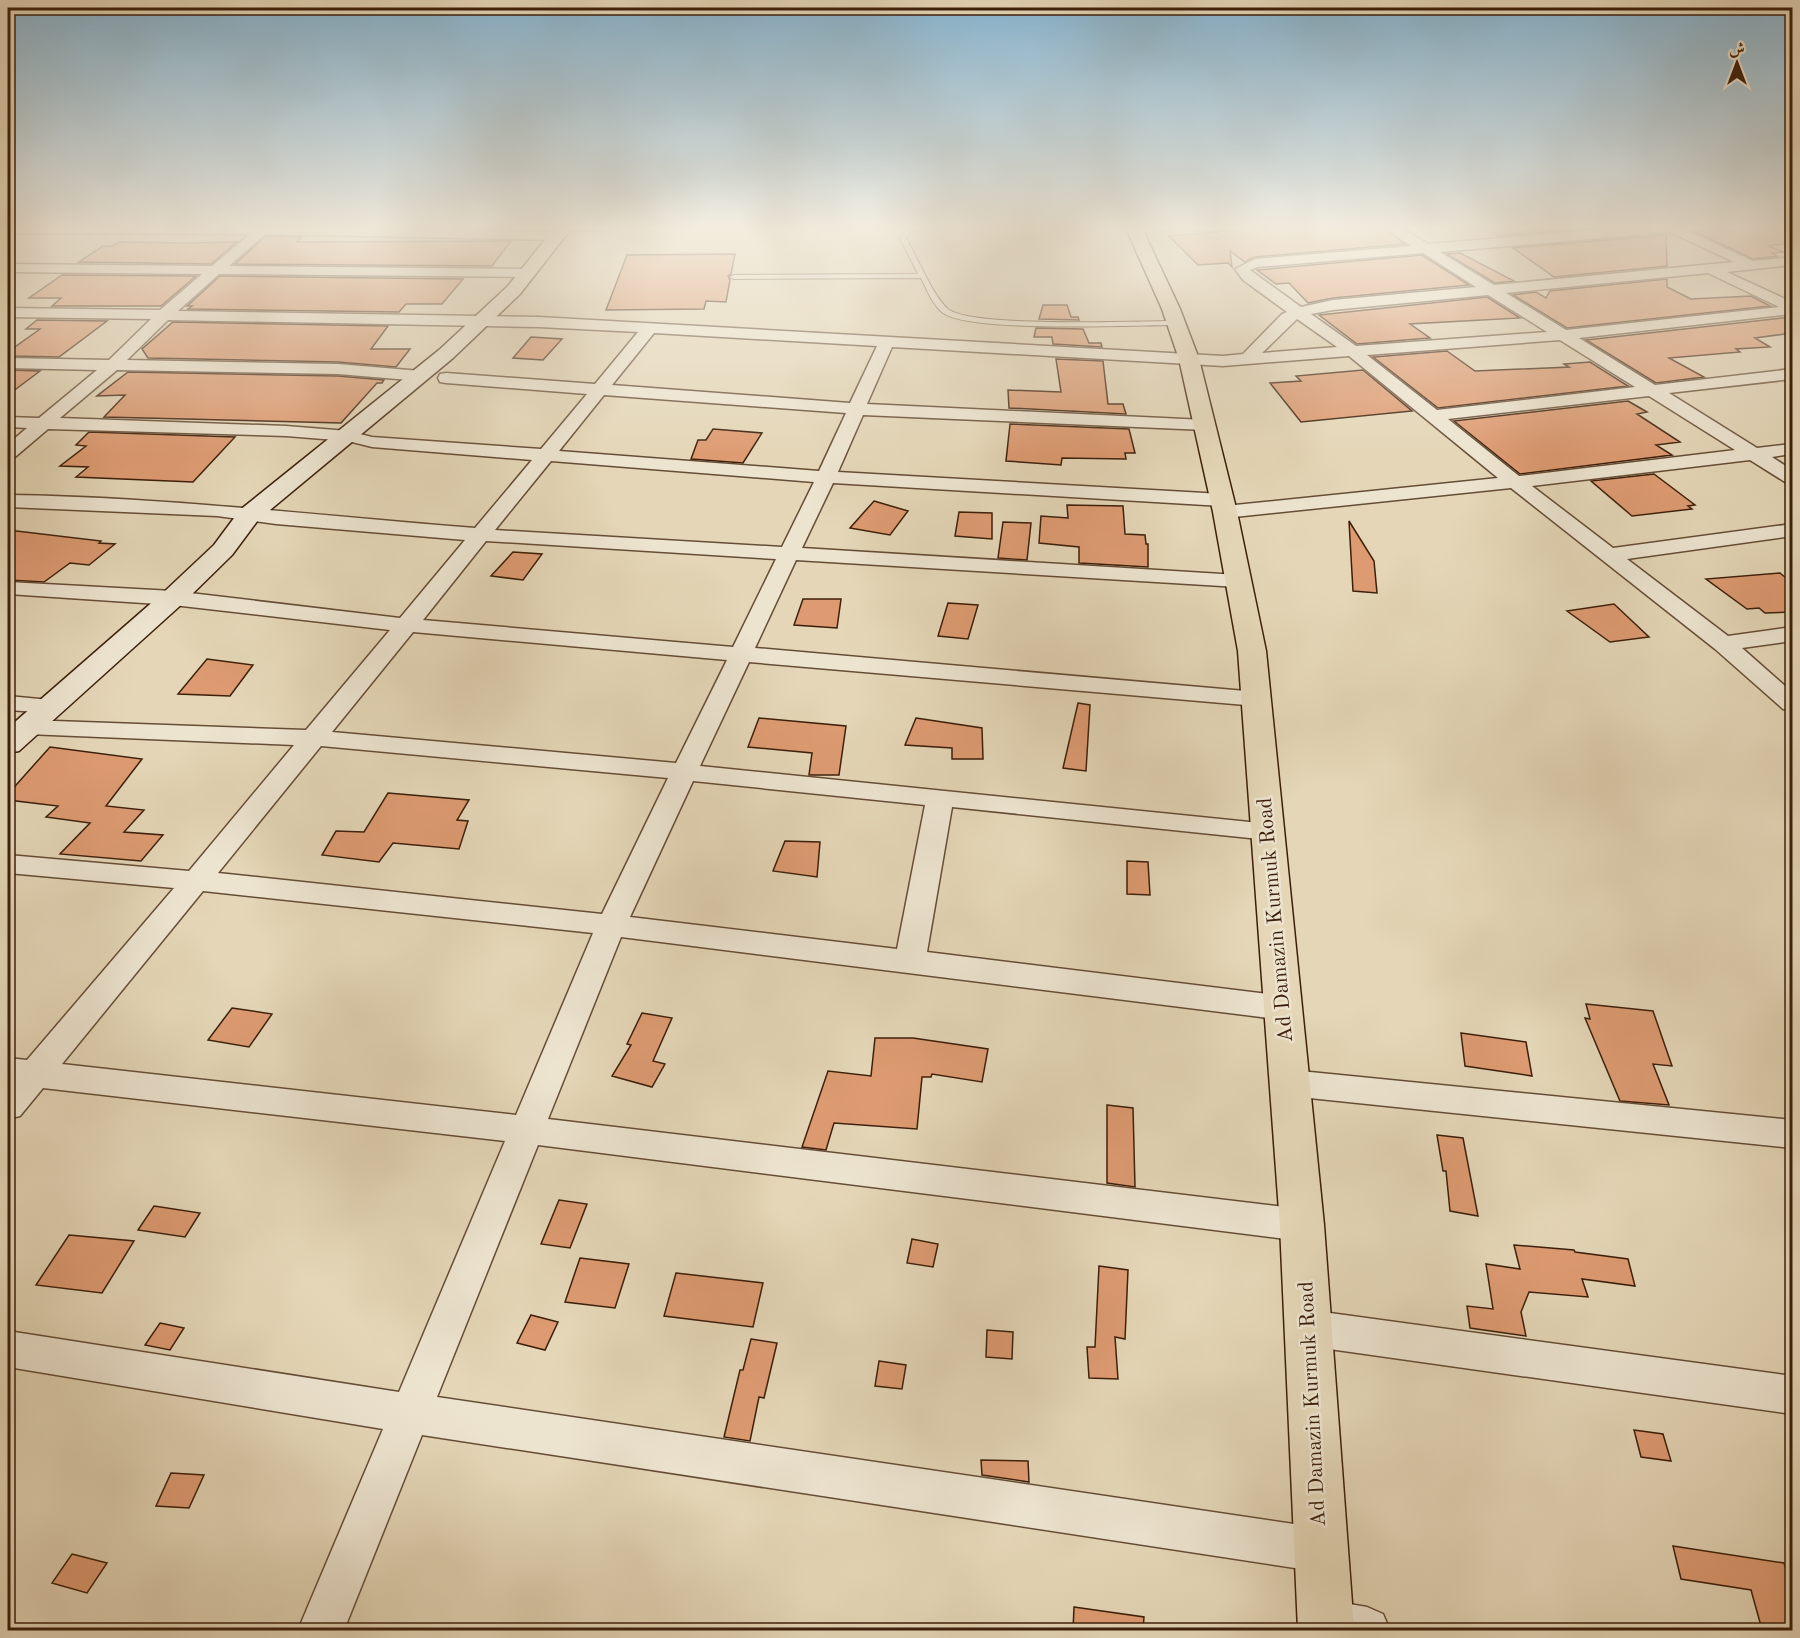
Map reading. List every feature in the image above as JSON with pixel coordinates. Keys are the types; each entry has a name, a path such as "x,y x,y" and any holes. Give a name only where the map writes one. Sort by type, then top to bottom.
{"highway":[{"name":"Ad Damazin Kurmuk Road","path":"1167,302 1189,359 1224,506 1252,651 1285,1008 1302,1225 1321,1550 1339,1628"}],"street":[{"path":"8,453 114,365 179,302"},
{"path":"17,735 174,598 223,550 249,515 352,446 421,376 500,302"},
{"path":"372,442 472,356 523,302"},
{"path":"1286,302 1352,351 1515,482 1724,644 1792,704"},
{"path":"1248,359 1287,317 1333,305 1360,302"},
{"path":"1512,302 1792,478"},
{"path":"8,312 483,320 651,327 1223,361 1565,335 1792,308"},
{"path":"8,1106 21,1072 197,880 651,327"},
{"path":"321,1630 611,925 790,554 887,341"},
{"path":"8,363 338,369 421,376"},
{"path":"1432,416 1655,392 1792,374"},
{"path":"446,378 857,409 1205,425"},
{"path":"8,422 286,431 352,446 372,442 1224,506 1515,482 1792,449"},
{"path":"223,550 276,518 320,483"},
{"path":"8,501 217,510 276,518 480,534 1238,581"},
{"path":"1611,555 1792,530"},
{"path":"8,588 174,598 405,625 1257,699"},
{"path":"1724,644 1792,634"},
{"path":"8,703 52,706"},
{"path":"17,735 313,738 684,772 1269,831"},
{"path":"910,962 940,798"},
{"path":"8,864 197,880 611,925 1285,1008"},
{"path":"21,1072 526,1130 1302,1225"},
{"path":"1290,1083 1792,1134"},
{"path":"1308,1328 1792,1395"},
{"path":"8,1349 409,1413 1321,1550"}],"lane":[{"path":"937,302 947,312 971,320 1017,323 1176,323"}],"building":[{"path":"56,302 165,302 161,306 52,306"},
{"path":"191,302 443,302 406,304 399,312 188,309 192,306 187,306"},
{"path":"609,302 706,302 704,309 606,310"},
{"path":"1436,302 1496,302 1520,318 1410,324 1430,338 1357,344 1319,315"},
{"path":"1525,302 1763,302 1770,306 1567,328"},
{"path":"1043,305 1067,305 1071,317 1078,317 1079,320 1039,319"},
{"path":"1792,317 1792,333 1755,338 1770,347 1669,358 1704,377 1656,383 1586,340"},
{"path":"37,320 107,321 59,357 8,356 8,352 40,329 26,329"},
{"path":"173,322 388,326 371,349 410,349 396,367 338,362 148,358 142,349"},
{"path":"1036,328 1083,329 1089,343 1101,343 1102,347 1053,344 1052,337 1034,337"},
{"path":"531,337 562,339 543,360 513,358"},
{"path":"1447,351 1475,371 1569,367 1564,364 1590,362 1628,386 1438,408 1373,357"},
{"path":"1056,359 1103,361 1108,404 1123,404 1126,414 1009,408 1008,390 1061,392"},
{"path":"8,370 40,371 8,395"},
{"path":"1363,370 1412,411 1301,422 1270,383 1301,381 1296,376"},
{"path":"128,372 338,376 384,380 382,383 377,383 341,423 104,417 125,395 97,396"},
{"path":"1628,401 1647,412 1637,414 1680,442 1656,445 1672,455 1520,474 1454,421"},
{"path":"1010,424 1129,429 1135,453 1125,453 1126,459 1062,458 1061,465 1006,461"},
{"path":"713,429 762,433 743,463 691,459 698,440 706,440"},
{"path":"89,432 235,437 193,482 76,477 88,467 60,466 86,446 76,445"},
{"path":"1654,474 1695,505 1688,506 1692,509 1632,516 1591,481"},
{"path":"874,501 908,511 890,535 850,528"},
{"path":"1067,505 1123,506 1125,534 1145,535 1146,544 1148,544 1148,567 1079,563 1079,547 1039,543 1041,516 1068,518"},
{"path":"959,512 992,513 992,539 955,536"},
{"path":"1349,521 1374,561 1377,593 1353,591"},
{"path":"1003,522 1031,523 1027,560 998,558"},
{"path":"8,530 115,544 89,565 70,563 44,582 8,580"},
{"path":"513,552 542,554 523,580 491,576"},
{"path":"1780,573 1792,583 1792,612 1765,613 1759,608 1747,609 1706,579"},
{"path":"803,599 841,599 837,628 794,625"},
{"path":"948,603 978,605 968,639 938,636"},
{"path":"1614,604 1649,637 1610,642 1567,611"},
{"path":"207,659 253,665 230,696 178,694"},
{"path":"1078,703 1090,705 1086,771 1063,768"},
{"path":"759,718 846,726 839,775 809,775 812,753 748,747"},
{"path":"916,718 982,728 983,759 952,759 952,748 905,745"},
{"path":"50,747 142,759 106,806 144,810 124,832 163,835 141,861 60,854 90,823 46,817 58,806 8,800 8,794"},
{"path":"388,793 469,800 457,820 468,821 459,849 393,843 379,862 322,855 336,831 364,832"},
{"path":"785,841 820,842 817,877 773,871"},
{"path":"1127,861 1148,862 1150,895 1127,894"},
{"path":"1586,1004 1653,1011 1672,1066 1653,1064 1669,1105 1620,1101 1585,1018 1590,1019"},
{"path":"232,1008 272,1014 249,1047 208,1040"},
{"path":"642,1013 672,1018 653,1061 665,1064 652,1087 612,1076 631,1045 627,1044"},
{"path":"1461,1033 1526,1042 1532,1076 1465,1066"},
{"path":"875,1038 913,1038 988,1049 982,1082 932,1074 931,1077 922,1077 917,1129 834,1123 826,1150 802,1147 828,1071 871,1076"},
{"path":"1107,1105 1133,1108 1135,1187 1107,1183"},
{"path":"1437,1135 1463,1138 1478,1216 1450,1211 1446,1171 1443,1171"},
{"path":"559,1200 587,1204 570,1248 541,1244"},
{"path":"154,1206 200,1213 185,1237 138,1230"},
{"path":"69,1235 134,1241 102,1293 36,1285"},
{"path":"912,1239 938,1244 933,1267 907,1263"},
{"path":"1514,1245 1574,1250 1575,1252 1628,1259 1635,1286 1582,1279 1588,1297 1529,1292 1521,1312 1526,1336 1470,1328 1467,1306 1493,1309 1486,1264 1520,1269"},
{"path":"580,1258 629,1264 615,1308 565,1302"},
{"path":"1099,1266 1128,1270 1125,1339 1115,1337 1118,1379 1089,1378 1087,1347 1095,1347"},
{"path":"676,1273 763,1283 753,1327 664,1316"},
{"path":"531,1315 558,1322 545,1350 517,1343"},
{"path":"160,1323 184,1328 170,1350 145,1345"},
{"path":"987,1330 1013,1332 1012,1359 986,1357"},
{"path":"751,1339 777,1343 764,1398 759,1397 750,1441 724,1437 740,1370 743,1370"},
{"path":"879,1361 906,1365 902,1389 875,1386"},
{"path":"1634,1430 1663,1434 1671,1461 1641,1457"},
{"path":"981,1460 1028,1461 1029,1482 982,1475"},
{"path":"171,1473 204,1475 189,1508 156,1506"},
{"path":"1673,1546 1784,1563 1792,1589 1792,1630 1761,1626 1751,1590 1681,1579"},
{"path":"72,1554 107,1563 87,1593 52,1583"},
{"path":"1074,1607 1144,1617 1143,1630 1073,1630"}]}
